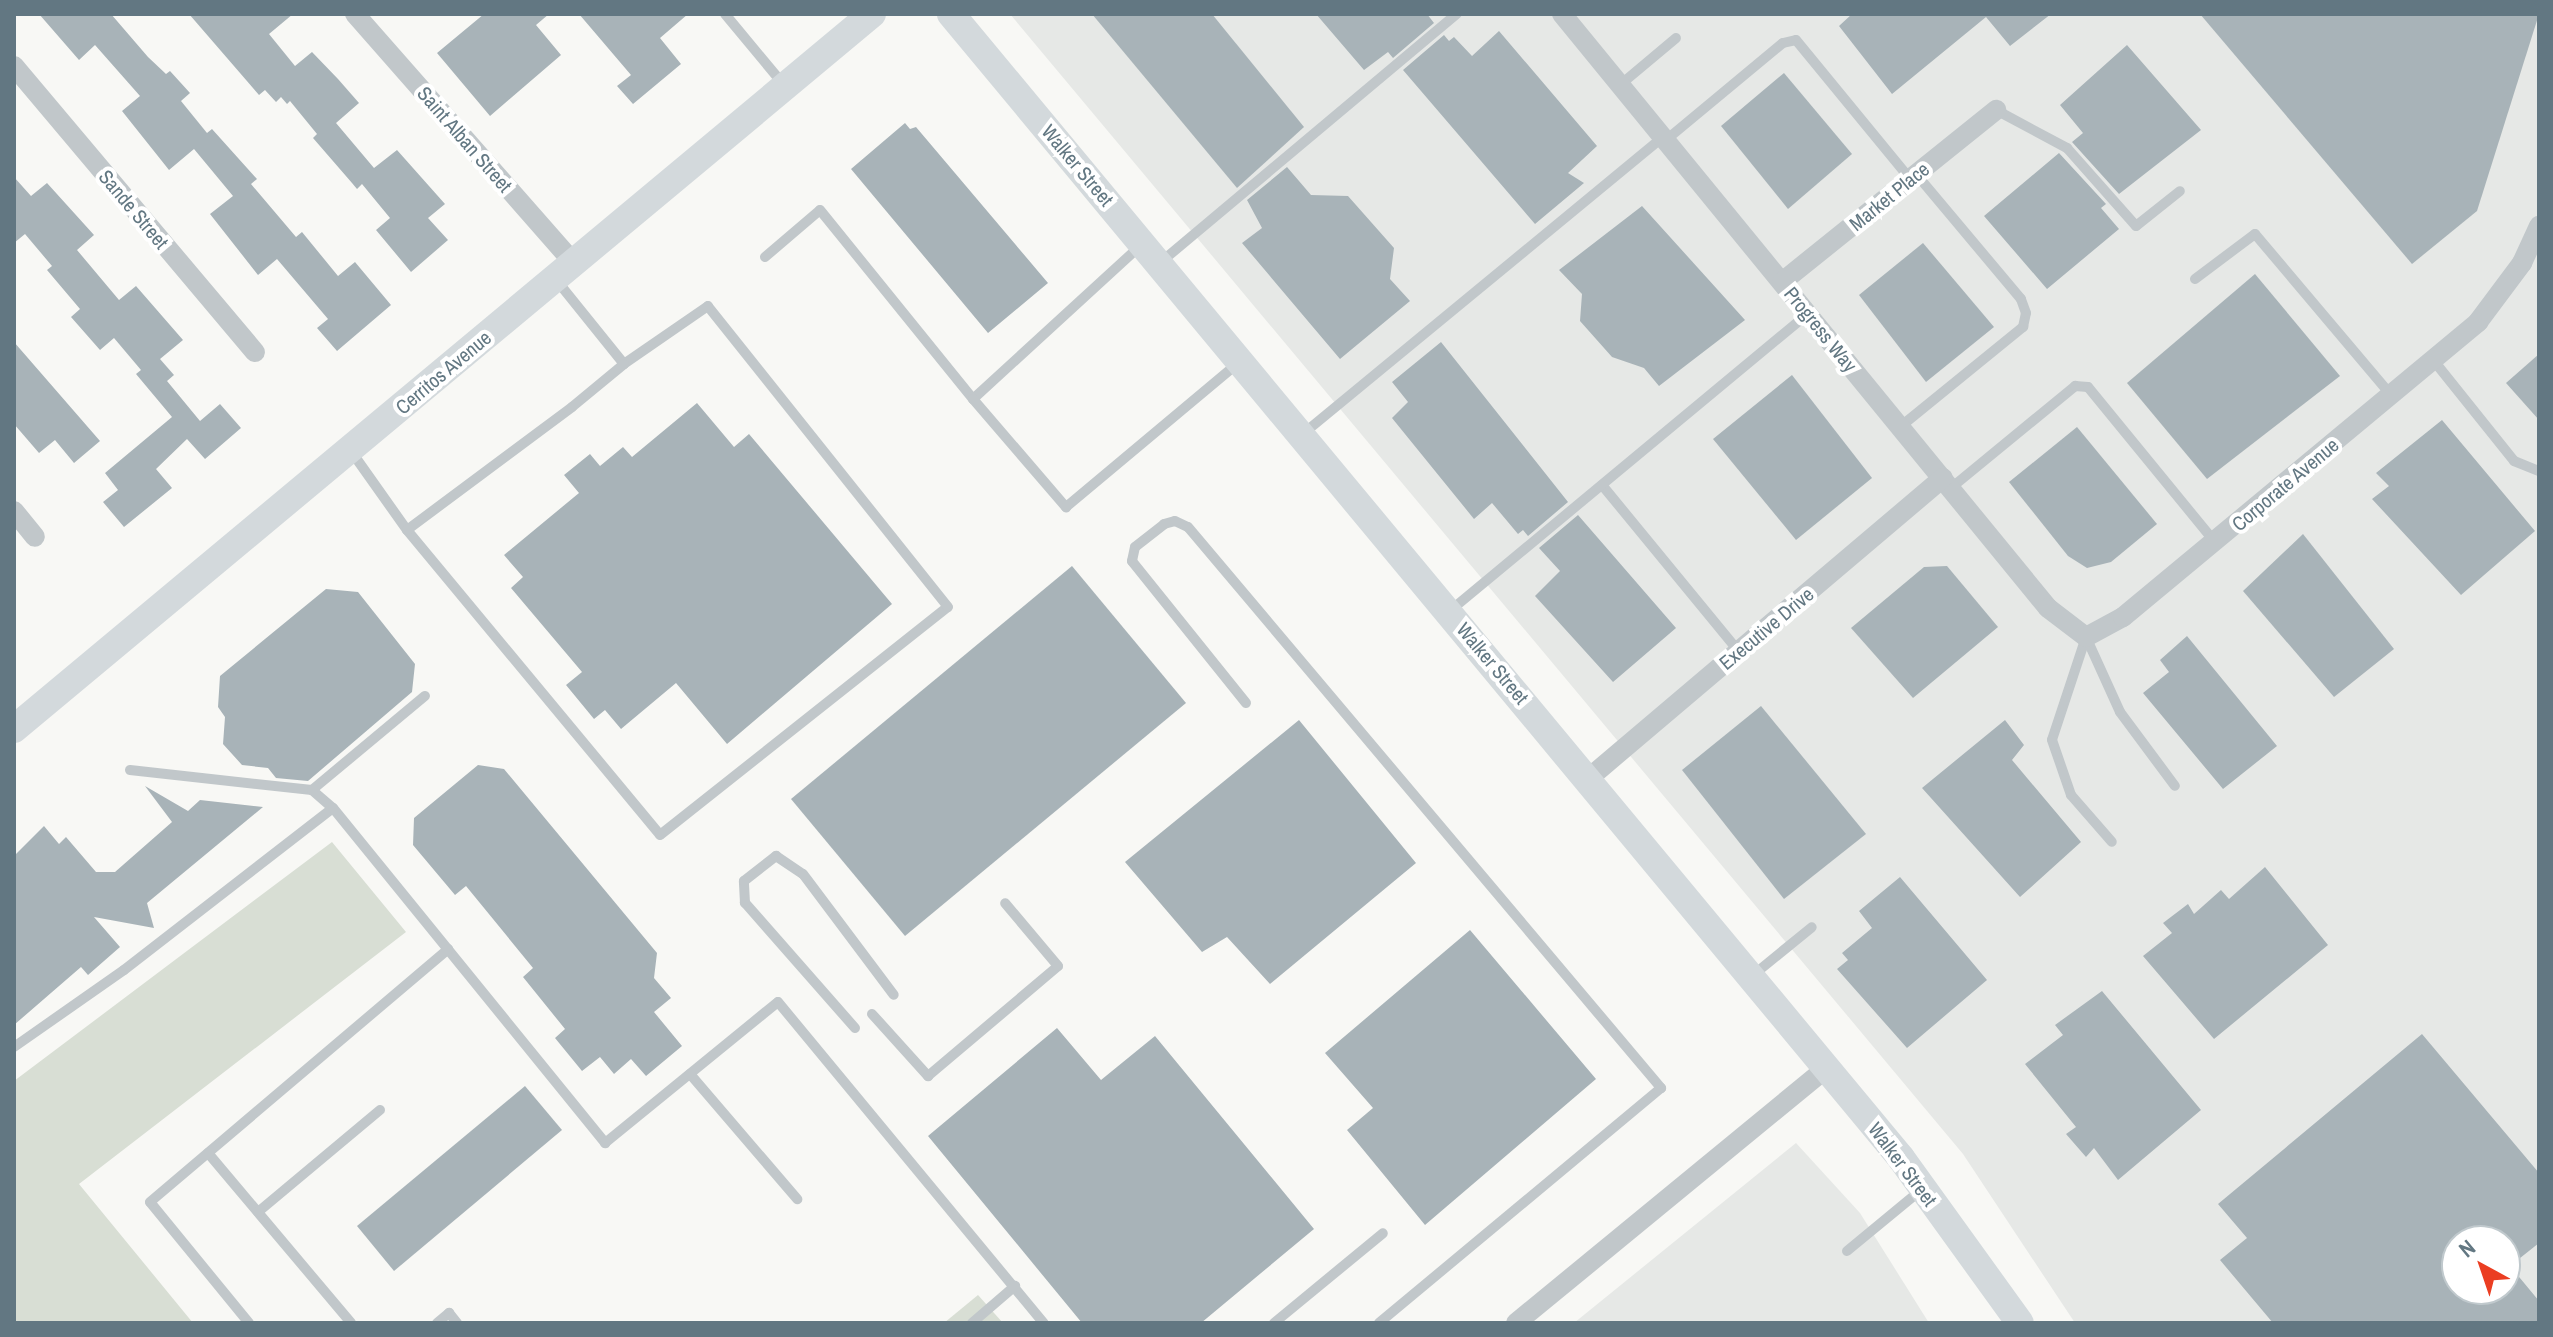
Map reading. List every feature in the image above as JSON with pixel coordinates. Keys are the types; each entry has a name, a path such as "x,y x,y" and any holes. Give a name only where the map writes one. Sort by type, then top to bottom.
{"main road":[{"name":"Cerritos Avenue","path":"14,729 872,14"},
{"name":"Walker Street","path":"951,14 1751,976 1923,1189 2020,1323"}],"street":[{"name":"Saint Alban Street","path":"355,14 564,271"},
{"name":"Progress Way","path":"1562,14 2048,608 2086,637"},
{"name":"Sande Street","path":"14,66 255,352"},
{"name":"Market Place","path":"1782,282 1996,110"},
{"name":"Corporate Avenue","path":"2086,637 2123,617 2478,322 2522,263 2539,226"},
{"name":"Executive Drive","path":"1589,778 1947,483"},
{"path":"14,511 35,537"},
{"path":"1516,1323 1826,1068"}],"lane":[{"path":"725,14 786,86"},
{"path":"973,399 1152,252 1457,14"},
{"path":"1620,85 1676,38"},
{"path":"1302,434 1783,43 1796,40 2021,299 2026,313 2023,327 1900,427"},
{"path":"1996,110 2067,148 2136,226 2180,191"},
{"path":"765,257 820,210 973,399 1066,507 1241,361"},
{"path":"2195,279 2255,234 2391,395"},
{"path":"564,271 624,364"},
{"path":"350,450 407,530 660,835 948,607 708,306 624,364 572,407 407,530"},
{"path":"1450,611 1808,314"},
{"path":"2434,361 2514,461 2539,471"},
{"path":"1947,483 2075,386 2088,387 2216,542"},
{"path":"1602,485 1739,652"},
{"path":"1246,703 1132,561 1135,547 1164,524 1175,521 1188,527 1661,1088 1379,1323"},
{"path":"2086,637 2120,712 2175,786"},
{"path":"2086,637 2052,740 2071,795 2112,842"},
{"path":"312,790 425,696"},
{"path":"130,770 312,790 333,808 605,1143 778,1002 1044,1323"},
{"path":"14,1047 124,970 333,808"},
{"path":"855,1028 745,903 744,881 776,856 803,874 894,995"},
{"path":"872,1014 928,1076 1058,966 1005,903"},
{"path":"1751,976 1812,927"},
{"path":"249,1323 150,1202 448,949"},
{"path":"690,1074 797,1199"},
{"path":"258,1212 380,1110"},
{"path":"208,1153 351,1323"},
{"path":"1847,1251 1923,1189"},
{"path":"1274,1323 1383,1233"},
{"path":"972,1323 1015,1286"},
{"path":"437,1323 449,1313 457,1323"}],"shaded area":[{"path":"1010,14 2539,14 2539,1323 2075,1323 1963,1154"},
{"path":"332,842 406,932 79,1184 193,1323 14,1323 14,1081"},
{"path":"1796,1143 1860,1213 1929,1323 1574,1323"},
{"path":"978,1295 1003,1323 944,1323"}],"building":[{"path":"39,14 111,14 148,57 166,74 170,71 190,93 181,101 207,133 212,129 257,179 251,184 296,237 302,232 338,276 355,262 391,305 337,351 317,328 328,319 277,259 258,275 210,214 233,196 194,149 169,170 122,111 140,96 95,45 79,60"},
{"path":"189,14 293,14 269,34 295,66 312,52 359,103 336,123 374,168 397,150 445,204 428,218 448,240 411,272 376,230 390,218 362,184 357,189 313,138 317,134 290,101 287,104 281,97 276,102 265,90 259,95"},
{"path":"484,14 549,14 536,25 561,55 490,116 437,53"},
{"path":"579,14 688,14 660,38 681,64 633,104 617,86 631,75"},
{"path":"1092,14 1212,14 1304,127 1237,188"},
{"path":"1316,14 1427,14 1434,23 1393,58 1388,52 1364,70"},
{"path":"1852,14 2051,14 2010,46 1986,17 1892,94 1839,26"},
{"path":"2200,14 2539,14 2477,211 2412,264"},
{"path":"1499,31 1597,146 1568,173 1584,183 1535,224 1403,70 1444,35 1449,41 1454,37 1472,56"},
{"path":"2127,45 2201,130 2119,194 2072,142 2083,133 2060,105"},
{"path":"1784,73 1852,154 1788,209 1721,126"},
{"path":"905,123 910,129 916,127 1048,283 988,333 851,169"},
{"path":"2059,153 2106,204 2101,208 2119,229 2047,289 1984,216"},
{"path":"1287,167 1311,195 1348,196 1394,248 1390,279 1410,301 1340,359 1242,243 1262,228 1247,200"},
{"path":"14,177 31,196 47,183 94,235 77,250 119,300 136,286 183,340 160,359 174,375 167,381 200,421 220,404 241,428 205,459 187,439 156,469 172,488 124,527 103,502 118,490 105,473 172,417 136,374 141,370 114,338 100,350 71,317 80,309 47,270 52,266 25,234 14,243"},
{"path":"1642,206 1745,320 1659,386 1644,368 1612,357 1580,321 1582,294 1559,270"},
{"path":"1923,243 1994,327 1926,382 1859,295"},
{"path":"2255,274 2340,376 2207,479 2127,383"},
{"path":"14,342 100,441 74,463 55,440 39,453 14,424"},
{"path":"1441,342 1568,502 1528,536 1523,530 1518,534 1492,503 1474,519 1392,418 1408,402 1392,382"},
{"path":"2539,354 2539,420 2506,383"},
{"path":"1792,375 1872,478 1796,540 1713,439"},
{"path":"697,403 734,447 749,434 892,604 727,744 676,683 621,729 605,710 594,719 566,685 582,672 511,588 523,577 504,555 579,493 564,475 590,454 600,466 623,447 632,457"},
{"path":"2442,420 2535,531 2461,595 2372,499 2389,486 2376,473"},
{"path":"2077,427 2157,524 2111,562 2087,568 2068,556 2009,482"},
{"path":"1578,515 1676,628 1613,682 1535,596 1560,571 1539,548"},
{"path":"2303,534 2394,649 2334,697 2243,591"},
{"path":"1072,566 1186,703 905,936 791,799"},
{"path":"1947,566 1998,627 1913,698 1851,628 1924,567"},
{"path":"326,589 358,592 415,664 412,692 308,781 276,778 268,768 242,765 223,744 225,717 218,707 220,676"},
{"path":"2187,636 2277,746 2223,789 2143,693 2169,672 2160,660"},
{"path":"1761,706 1866,834 1784,899 1682,770"},
{"path":"1299,720 1416,863 1270,984 1227,937 1202,952 1125,862"},
{"path":"2005,720 2024,745 2012,760 2081,842 2020,897 1922,788"},
{"path":"478,765 504,769 657,953 654,978 671,998 654,1012 682,1046 646,1076 631,1059 614,1074 600,1057 582,1071 555,1038 565,1029 523,977 533,968 466,886 455,895 413,845 414,818"},
{"path":"145,786 188,811 200,800 263,807 147,903 154,928 94,917 120,947 88,975 81,967 14,1025 14,856 44,826 59,844 66,837 96,872 115,872 172,822"},
{"path":"2265,867 2328,945 2214,1039 2143,956 2172,933 2163,923 2188,904 2194,914 2221,890 2229,899"},
{"path":"1900,877 1987,980 1907,1048 1837,969 1848,960 1842,953 1872,928 1859,911"},
{"path":"1470,930 1596,1079 1425,1225 1347,1130 1373,1108 1325,1053"},
{"path":"2102,991 2201,1110 2118,1180 2094,1148 2086,1157 2066,1134 2076,1127 2025,1064 2063,1035 2055,1025"},
{"path":"1057,1028 1101,1080 1155,1036 1314,1229 1201,1323 1082,1323 928,1136"},
{"path":"2422,1034 2539,1173 2539,1243 2521,1257 2521,1225 2441,1225 2441,1305 2521,1305 2521,1279 2539,1301 2539,1323 2273,1323 2220,1260 2247,1238 2218,1204"},
{"path":"525,1086 562,1130 394,1271 357,1226"}]}
